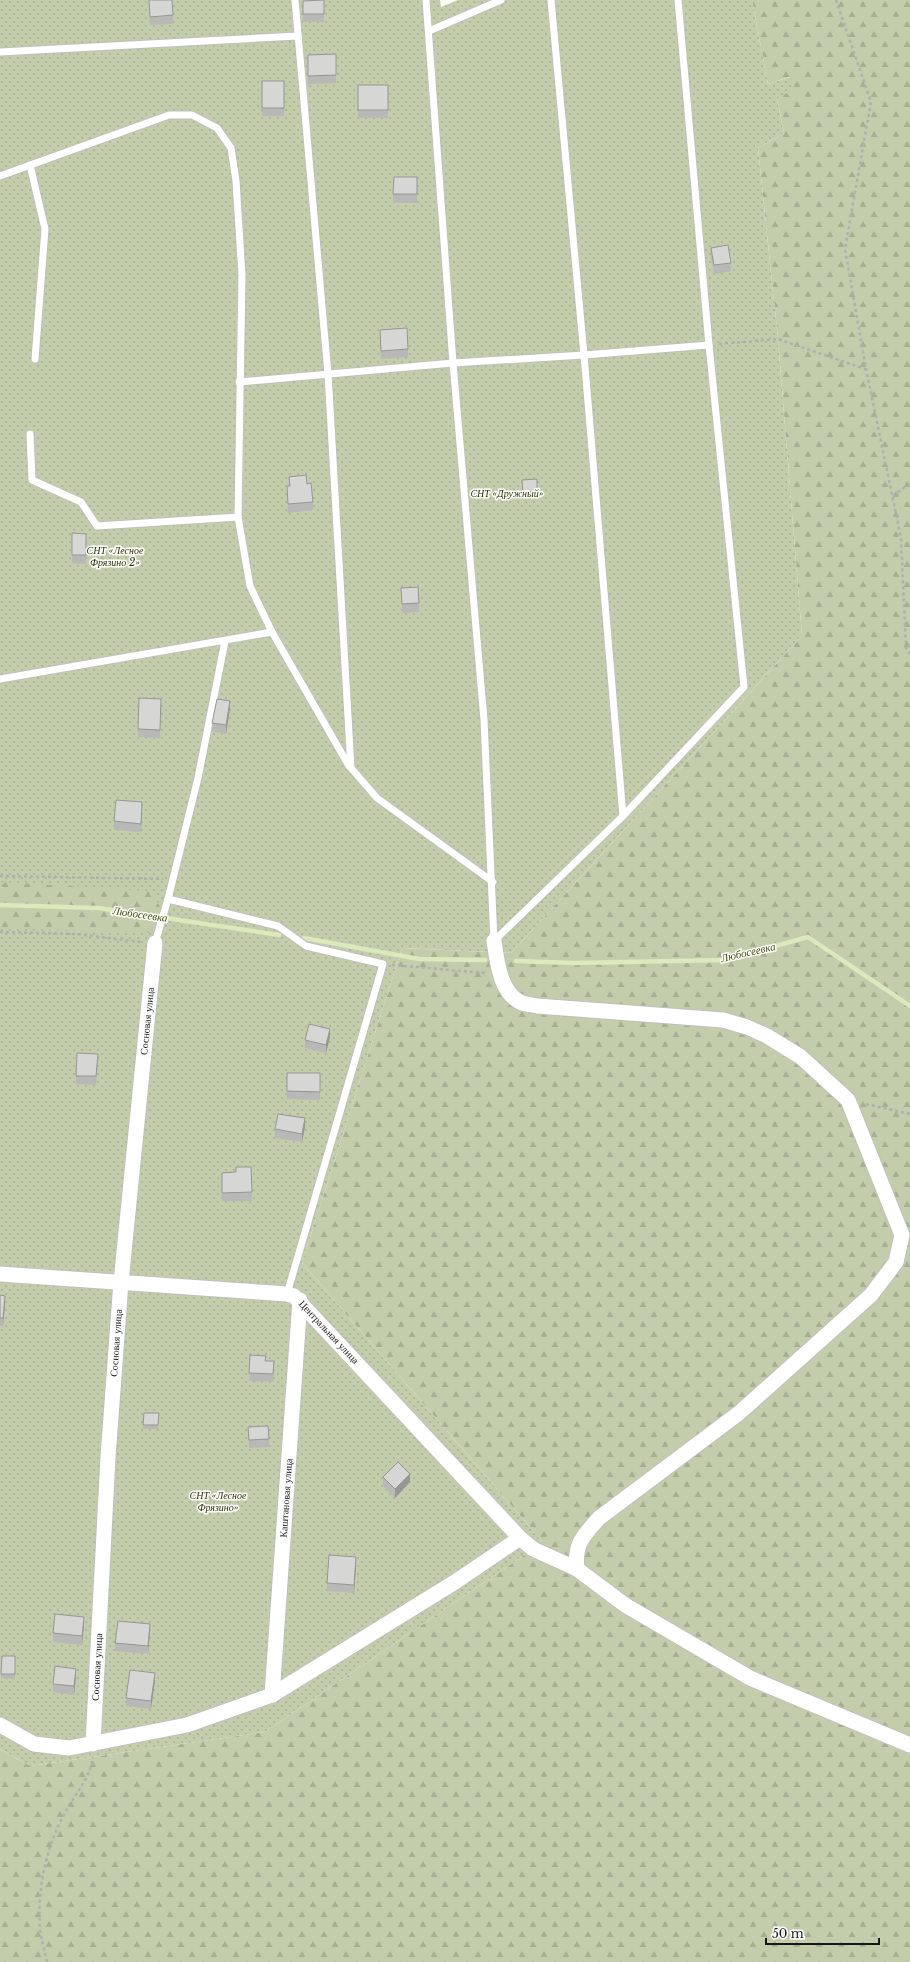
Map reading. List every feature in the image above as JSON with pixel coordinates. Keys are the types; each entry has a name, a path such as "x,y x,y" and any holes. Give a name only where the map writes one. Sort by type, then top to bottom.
{"street":[{"path":"494,942 501,974 510,994 521,1002 537,1006 723,1020 747,1027 767,1036 801,1057 848,1100 902,1235 896,1262 871,1295 739,1414 599,1518 580,1539 575,1555 577,1570"},
{"name":"Сосновая улица","path":"93,1744 108,1457 121,1282 155,944"},
{"path":"0,1274 121,1282 294,1297"},
{"name":"Центральная улица","path":"294,1297 520,1538 533,1549 577,1570 626,1605 750,1678 910,1745"},
{"name":"Каштановая улица","path":"272,1695 294,1297"},
{"path":"0,1725 34,1744 69,1748 187,1725 272,1695 455,1582 520,1538"}],"lane":[{"path":"295,0 328,374 351,768"},
{"path":"426,0 453,363 483,712 493,882 494,942"},
{"path":"429,31 501,0"},
{"path":"551,0 584,355 622,816"},
{"path":"494,942 622,816 744,687 709,345 678,0"},
{"path":"0,52 298,36"},
{"path":"0,176 169,115 192,115 217,128 231,148 236,181 242,275 238,516 250,586 272,632 351,768 377,798 493,882"},
{"path":"30,165 45,229 35,359"},
{"path":"240,382 453,363 584,355 709,345"},
{"path":"30,434 32,480 81,502 97,526 238,516"},
{"path":"0,679 272,632"},
{"path":"155,944 168,899 198,778 225,641"},
{"path":"168,899 278,926 306,946 384,964 294,1297"}],"path":[{"path":"836,0 871,102 845,249 866,369 901,538 906,648 910,654"},
{"path":"709,345 778,339 866,369"},
{"path":"892,496 910,483"},
{"path":"0,876 172,880"},
{"path":"0,932 76,934 155,944"},
{"path":"384,964 501,974"},
{"path":"848,1100 910,1114"},
{"path":"47,1962 40,1929 40,1888 50,1845 65,1812 91,1771 93,1744"}],"green space":[{"path":"0,0 440,0 441,7 458,0 752,0 768,84 790,77 794,91 777,99 784,133 758,148 778,339 802,636 511,953 402,948 302,1263 542,1541 533,1549 265,1732 30,1766 0,1749"},
{"path":"752,0 910,0 910,1962 0,1962 0,1749 30,1766 265,1732 533,1549 542,1541 302,1263 402,948 511,953 802,636 778,339 758,148 784,133 777,99 793,90 789,77 768,84"},
{"path":"0,882 150,891 162,910 156,933 0,928"}],"building":[{"path":"149,0 172,0 173,15 150,17"},
{"path":"324,0 324,14 303,14 303,1"},
{"path":"336,54 336,75 308,76 308,55"},
{"path":"262,81 284,81 284,108 262,108"},
{"path":"358,85 388,85 388,110 358,110"},
{"path":"394,177 417,177 417,194 393,194"},
{"path":"728,245 731,263 714,265 711,248"},
{"path":"407,328 408,349 381,351 380,330"},
{"path":"306,475 307,484 311,483 313,502 288,504 287,486 290,486 289,477"},
{"path":"537,479 537,491 523,492 522,480"},
{"path":"72,533 86,534 86,555 72,555"},
{"path":"418,587 419,603 402,604 401,588"},
{"path":"139,698 161,699 160,730 138,729"},
{"path":"217,699 230,701 226,725 212,723"},
{"path":"116,800 142,802 141,824 114,821"},
{"path":"309,1024 330,1029 326,1045 305,1040"},
{"path":"77,1053 98,1054 96,1076 76,1076"},
{"path":"287,1073 320,1073 320,1092 287,1091"},
{"path":"278,1114 305,1118 302,1134 275,1129"},
{"path":"236,1167 251,1167 252,1192 222,1193 222,1173 236,1172"},
{"path":"0,1295 5,1296 3,1318 0,1318"},
{"path":"250,1355 266,1356 265,1361 274,1361 273,1374 249,1373"},
{"path":"144,1413 159,1413 158,1425 143,1425"},
{"path":"268,1426 269,1439 249,1440 248,1427"},
{"path":"398,1462 410,1474 395,1489 383,1477"},
{"path":"329,1555 356,1557 354,1585 327,1583"},
{"path":"55,1614 84,1617 82,1636 53,1633"},
{"path":"118,1621 150,1624 148,1646 115,1643"},
{"path":"2,1656 15,1656 15,1674 1,1674"},
{"path":"55,1666 76,1669 74,1686 53,1684"},
{"path":"130,1670 155,1673 151,1701 126,1698"}],"waterway":[{"name":"Любосеевка","path":"0,905 98,908 279,935"},
{"name":"Любосеевка","path":"516,961 574,963 725,960 808,937 910,1006"},
{"name":"Любосеевка","path":"304,938 419,959 485,960"}],"park label":[{"name":"СНТ «Дружный»","path":"507,493"},
{"name":"СНТ «Лесное Фрязино 2»","path":"115,556"},
{"name":"СНТ «Лесное Фрязино»","path":"218,1500"}]}
